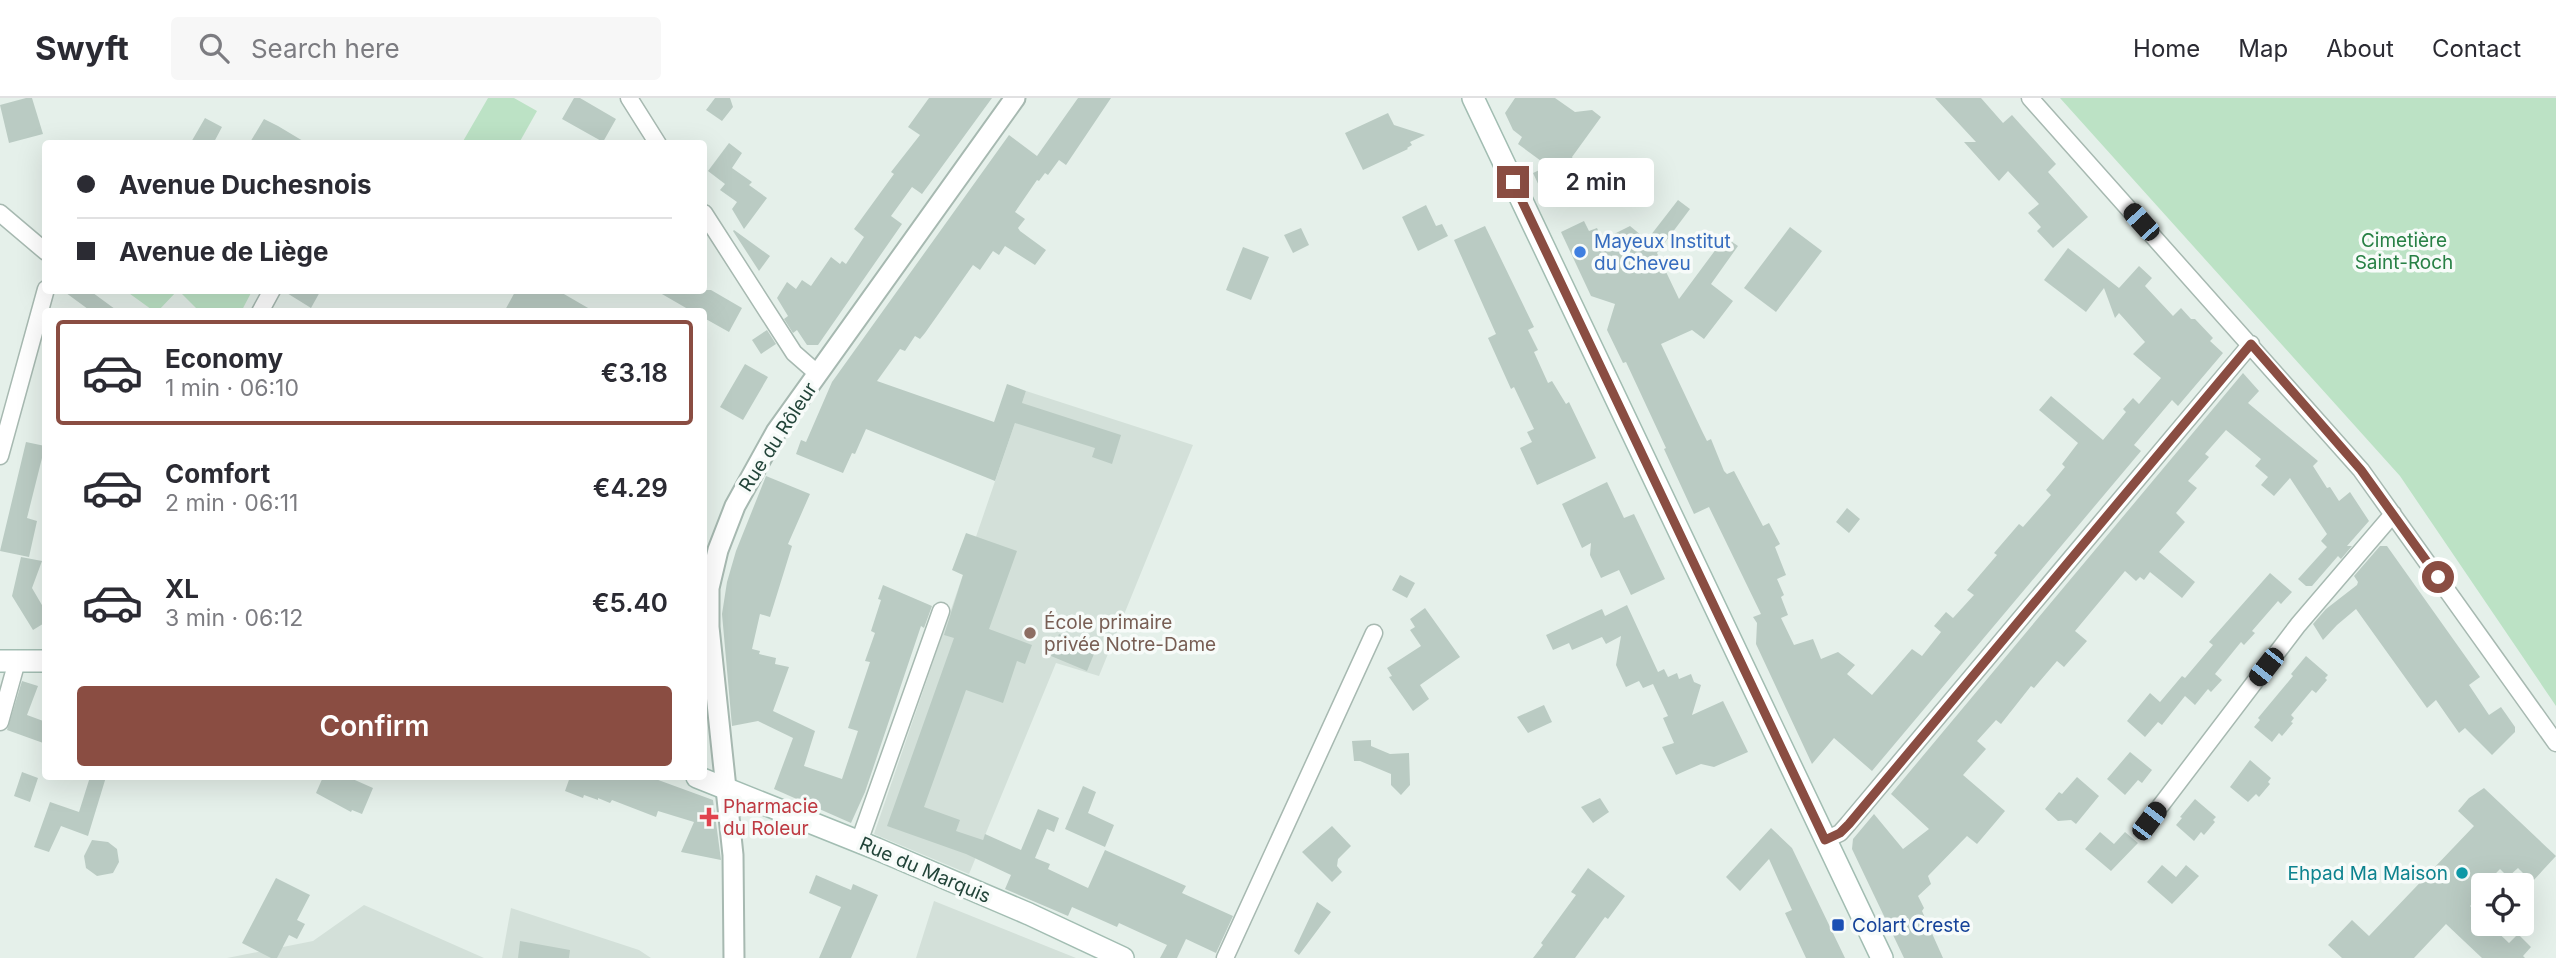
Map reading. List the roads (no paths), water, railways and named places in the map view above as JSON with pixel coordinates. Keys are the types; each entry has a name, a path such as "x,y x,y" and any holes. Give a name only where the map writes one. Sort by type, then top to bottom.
{"main road":[{"path":"1473,98 1882,958"},
{"path":"8,661 42,661"},
{"name":"Rue du Marquis","path":"705,780 1029,914 1123,958"}],"street":[{"path":"629,98 655,140"},
{"name":"Rue du Rôleur","path":"734,958 733,855 709,627 711,575 729,521 747,482 772,439 1015,98"},
{"path":"2031,98 2361,470 2556,743"},
{"path":"0,213 42,248"},
{"path":"707,218 794,353 818,374"},
{"path":"0,456 45,294"},
{"path":"1825,840 1840,833 1849,824 2251,344"},
{"path":"2149,821 2298,625 2393,514"},
{"path":"859,842 941,611"},
{"path":"1225,958 1374,634"},
{"path":"0,722 8,661"}],"place":[{"name":"Mayeux Institut du Cheveu","path":"1580,252"},
{"name":"École primaire privée Notre-Dame","path":"1030,633"},
{"name":"Pharmacie du Roleur","path":"709,817"},
{"name":"Ehpad Ma Maison","path":"2462,873"},
{"name":"Colart Creste","path":"1838,925"}],"park label":[{"name":"Cimetière Saint-Roch","path":"2404,251"}]}
